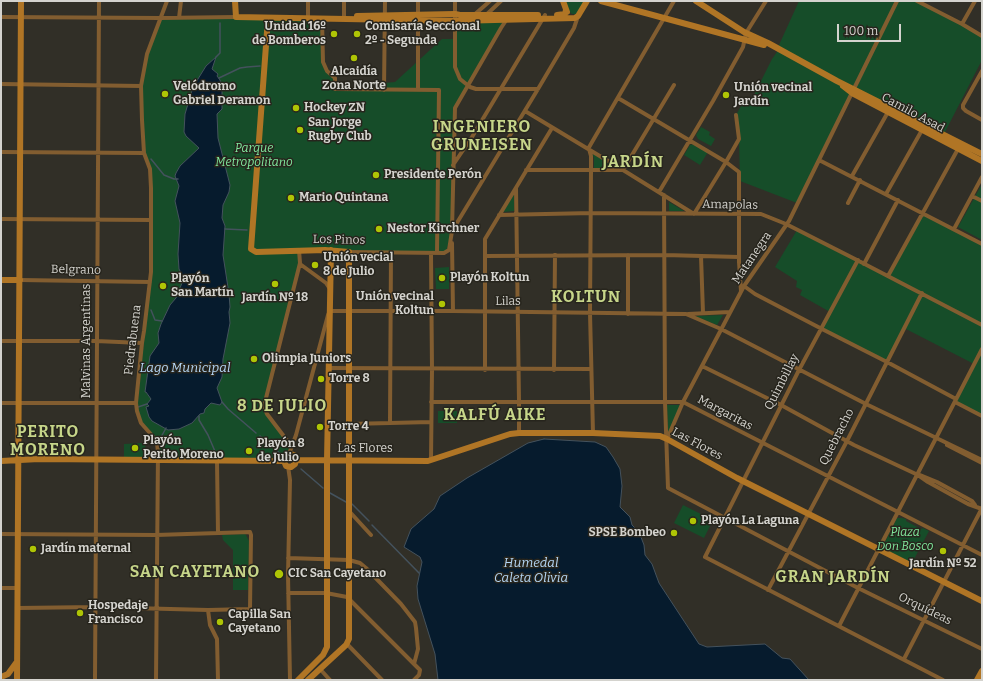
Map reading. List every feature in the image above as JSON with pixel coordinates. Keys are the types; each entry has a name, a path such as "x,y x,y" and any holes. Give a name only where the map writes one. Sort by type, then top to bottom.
{"street":[{"path":"15,680 17,662 18,608 21,1"},
{"name":"Malvinas Argentinas","path":"95,680 99,1"},
{"name":"Piedrabuena","path":"156,680 157,443 140,423 136,411 142,343 150,282 151,220 150,169 144,153 141,86 147,54 167,1"},
{"path":"179,18 181,1"},
{"path":"236,1 236,17"},
{"path":"308,1 308,18"},
{"path":"344,1 344,18"},
{"path":"384,90 385,1"},
{"path":"418,1 418,90"},
{"path":"455,1 455,67 458,76 468,86 476,89 538,89"},
{"path":"475,18 492,1 495,18 499,20"},
{"path":"486,15 501,1"},
{"path":"563,1 566,10 572,18 574,28"},
{"path":"322,18 323,62 327,71 335,78 335,89 439,90 437,253 446,252 449,250 452,231 574,28 578,16 587,1"},
{"path":"601,1 746,36"},
{"path":"588,149 674,1"},
{"name":"Camilo Asad","path":"696,1 746,36 779,49 837,81 888,112 982,161"},
{"path":"659,192 690,141 743,47 746,36 766,1"},
{"name":"Matanegra","path":"667,439 683,402 744,286 786,224 897,1"},
{"path":"917,1 982,36"},
{"path":"962,24 975,1"},
{"path":"543,17 563,15 566,13 566,10"},
{"path":"1,17 344,18 347,16 385,18 455,14 475,18 499,20 508,18 543,17 572,18 578,16"},
{"path":"418,17 455,21 486,15 508,18"},
{"path":"453,165 472,137 543,17"},
{"name":"Los Pinos","path":"268,18 251,244 252,250 256,252 332,250 349,252 437,253"},
{"path":"453,311 452,231 455,108 508,18"},
{"path":"982,71 963,105 963,108 982,120"},
{"path":"1,84 141,86"},
{"path":"623,170 674,85"},
{"name":"Camilo Asad","path":"853,91 982,154"},
{"path":"618,98 726,162 739,172 739,257 741,292"},
{"path":"525,111 694,214 739,139 736,115"},
{"path":"852,176 888,112"},
{"path":"485,370 485,239 552,128"},
{"path":"886,194 922,130"},
{"path":"588,149 591,156 592,213 590,314 593,433"},
{"path":"888,276 958,149"},
{"path":"1,152 144,153"},
{"path":"819,160 923,212 982,244"},
{"path":"526,170 623,170"},
{"path":"954,229 982,177"},
{"path":"848,203 860,180"},
{"path":"516,188 519,433"},
{"path":"664,196 664,314 666,338 665,402 667,439"},
{"path":"972,196 982,200"},
{"path":"864,264 898,200"},
{"name":"Amapolas","path":"499,215 592,213 761,214 786,224 858,260 982,325"},
{"path":"1,219 151,220"},
{"path":"292,446 267,414 264,406 300,264 299,250"},
{"path":"298,680 323,655 327,647 326,560 328,368 332,250"},
{"path":"349,252 350,368 348,641 382,680"},
{"path":"390,422 391,252"},
{"path":"431,253 431,460"},
{"path":"554,370 555,255"},
{"path":"628,255 628,314"},
{"path":"485,256 665,255 739,257"},
{"path":"701,256 703,313"},
{"name":"Quimbillay","path":"768,590 705,556 705,554 799,370 858,260"},
{"path":"300,264 326,283 330,291"},
{"name":"Belgrano","path":"1,280 150,282"},
{"path":"744,286 755,294 887,362 982,416"},
{"name":"Quebracho","path":"768,590 847,441 922,293"},
{"path":"284,461 284,457 289,454 292,446 330,311"},
{"name":"Lilas","path":"330,311 453,311 485,313 518,312 590,314 686,314 730,312"},
{"name":"Lilas","path":"686,314 721,329 866,404 982,460"},
{"path":"1,341 96,341 142,343"},
{"path":"839,626 982,349"},
{"path":"702,366 781,405 847,441 918,475 962,501 981,508 904,659"},
{"path":"328,368 432,370 591,370"},
{"name":"Margaritas","path":"431,402 683,402 982,555"},
{"path":"1,403 136,403"},
{"path":"349,424 430,422"},
{"name":"Las Flores","path":"296,460 431,460 510,434 519,433 593,433 660,436 808,514 982,601"},
{"name":"Lilas","path":"936,438 982,463"},
{"name":"Orquídeas","path":"667,439 668,488 858,588 982,648"},
{"path":"288,466 293,466 296,460 294,455 289,454"},
{"path":"1,461 39,459 284,461"},
{"path":"217,461 218,533"},
{"path":"284,461 288,466 290,476 288,558 290,680"},
{"path":"349,511 371,535"},
{"path":"1,534 156,535 250,532 251,534 250,609 208,610 95,607 18,608"},
{"path":"288,558 349,560 360,563 366,568 411,616 416,628 418,649 414,664"},
{"path":"1,588 17,588"},
{"path":"768,590 943,680"},
{"path":"288,593 326,593 344,595 349,598 420,670 419,675 414,680"},
{"path":"208,610 210,625 217,639 218,680"},
{"path":"308,680 320,670 348,641"},
{"path":"1,678 8,674 17,662"},
{"path":"320,670 330,680"},
{"path":"977,680 982,671"},
{"path":"1,678 15,680"},
{"path":"9,680 15,680"}],"green space":[{"path":"565,1 582,1 584,4 578,14 572,14 567,9"},
{"path":"799,1 917,1 982,36 982,60 944,134 854,89 797,203 740,181 739,139 736,115 745,99 751,101 772,59 779,49 779,45"},
{"name":"Parque Metropolitano","path":"160,18 322,18 323,62 327,71 335,78 335,89 384,90 384,83 395,82 442,39 455,39 455,21 507,20 455,108 452,231 446,252 299,250 300,263 265,410 292,447 284,459 158,460 157,443 145,428 137,411 150,282 150,169 144,153 141,86 147,54"},
{"path":"701,127 710,132 709,135 715,139 711,146 698,139 696,135"},
{"path":"694,144 708,152 700,165 684,155 690,145"},
{"path":"592,153 616,168 594,169 594,158"},
{"path":"982,184 982,240 958,227"},
{"path":"514,194 514,211 503,212"},
{"path":"669,202 684,211 669,211"},
{"path":"923,212 982,244 982,416 955,402 974,364 904,328 887,362 822,329 830,312 800,295 802,290 796,287 797,281 775,267 797,230 888,276"},
{"name":"Playón Koltun","path":"449,267 449,289 436,289 435,268"},
{"path":"723,315 717,325 695,316"},
{"path":"667,405 681,405 668,434 668,428"},
{"path":"438,411 457,411 457,423 438,423"},
{"name":"Playón Perito Moreno","path":"145,443 146,457 124,457 124,444"},
{"name":"Playón La Laguna","path":"683,505 713,520 704,538 674,523"},
{"name":"Plaza Don Bosco","path":"897,518 906,519 906,521 921,529 923,528 929,531 912,563 885,549 883,546"},
{"path":"245,534 249,541 248,590 233,590 233,550 223,540 222,535"}],"water":[{"name":"Lago Municipal","path":"216,57 212,69 218,74 217,76 220,80 222,89 222,109 217,114 218,138 230,185 229,192 223,205 222,218 225,226 223,255 229,294 230,323 223,359 222,377 217,388 222,402 220,405 211,403 205,409 204,413 200,414 192,423 179,429 168,430 152,421 149,417 146,407 149,406 147,404 151,399 145,392 150,356 159,343 158,333 161,324 170,305 176,298 183,277 179,269 178,254 180,223 175,201 179,186 175,176 180,166 199,148 186,136 184,132 185,114 193,87 206,66"},
{"name":"Humedal Caleta Olivia","path":"544,439 595,442 606,447 620,469 622,486 620,507 630,517 632,525 639,532 644,545 645,555 652,564 659,583 699,644 707,647 765,644 782,658 790,659 809,680 438,680 435,654 418,599 417,586 422,562 420,557 404,547 411,529 434,509 440,496 467,478 528,443"}],"waterway":[{"path":"216,57 220,53 220,23"},
{"path":"219,78 240,68 260,66"},
{"path":"151,159 164,175 178,179"},
{"path":"225,229 247,230"},
{"path":"151,310 155,320 162,321"},
{"path":"222,402 256,433"},
{"path":"138,407 147,404"},
{"path":"199,416 199,420 208,435 217,456"},
{"path":"160,439 166,428"},
{"path":"260,436 283,456"},
{"path":"301,469 323,488"},
{"path":"330,493 346,502"},
{"path":"352,504 369,521"},
{"path":"372,525 419,573"}],"place":[{"name":"Unidad 16º de Bomberos","path":"334,34"},
{"name":"Comisaría Seccional 2º - Segunda","path":"357,34"},
{"name":"Alcaidía Zona Norte","path":"354,58"},
{"name":"Velódromo Gabriel Deramon","path":"165,94"},
{"name":"Unión vecinal Jardín","path":"726,95"},
{"name":"Hockey ZN","path":"296,108"},
{"name":"San Jorge Rugby Club","path":"300,130"},
{"name":"Presidente Perón","path":"376,175"},
{"name":"Mario Quintana","path":"291,198"},
{"name":"Nestor Kirchner","path":"379,229"},
{"name":"Unión vecial 8 de Julio","path":"315,265"},
{"name":"Playón Koltun","path":"442,278"},
{"name":"Jardín Nº 18","path":"275,284"},
{"name":"Playón San Martín","path":"163,286"},
{"name":"Unión vecinal Koltun","path":"442,304"},
{"name":"Olimpia Juniors","path":"254,359"},
{"name":"Torre 8","path":"321,379"},
{"name":"Torre 4","path":"320,427"},
{"name":"Playón Perito Moreno","path":"135,448"},
{"name":"Playón 8 de Julio","path":"249,451"},
{"name":"Playón La Laguna","path":"693,521"},
{"name":"SPSE Bombeo","path":"674,533"},
{"name":"Jardín maternal","path":"33,549"},
{"name":"Jardín Nº 52","path":"943,551"},
{"name":"CIC San Cayetano","path":"279,574"},
{"name":"Hospedaje Francisco","path":"80,613"},
{"name":"Capilla San Cayetano","path":"220,622"}],"district":[{"name":"INGENIERO GRUNEISEN","path":"482,137"},
{"name":"JARDÍN","path":"633,163"},
{"name":"KOLTUN","path":"586,298"},
{"name":"8 DE JULIO","path":"282,407"},
{"name":"KALFÚ AIKE","path":"495,416"},
{"name":"PERITO MORENO","path":"48,442"},
{"name":"SAN CAYETANO","path":"195,573"},
{"name":"GRAN JARDÍN","path":"833,578"}]}
